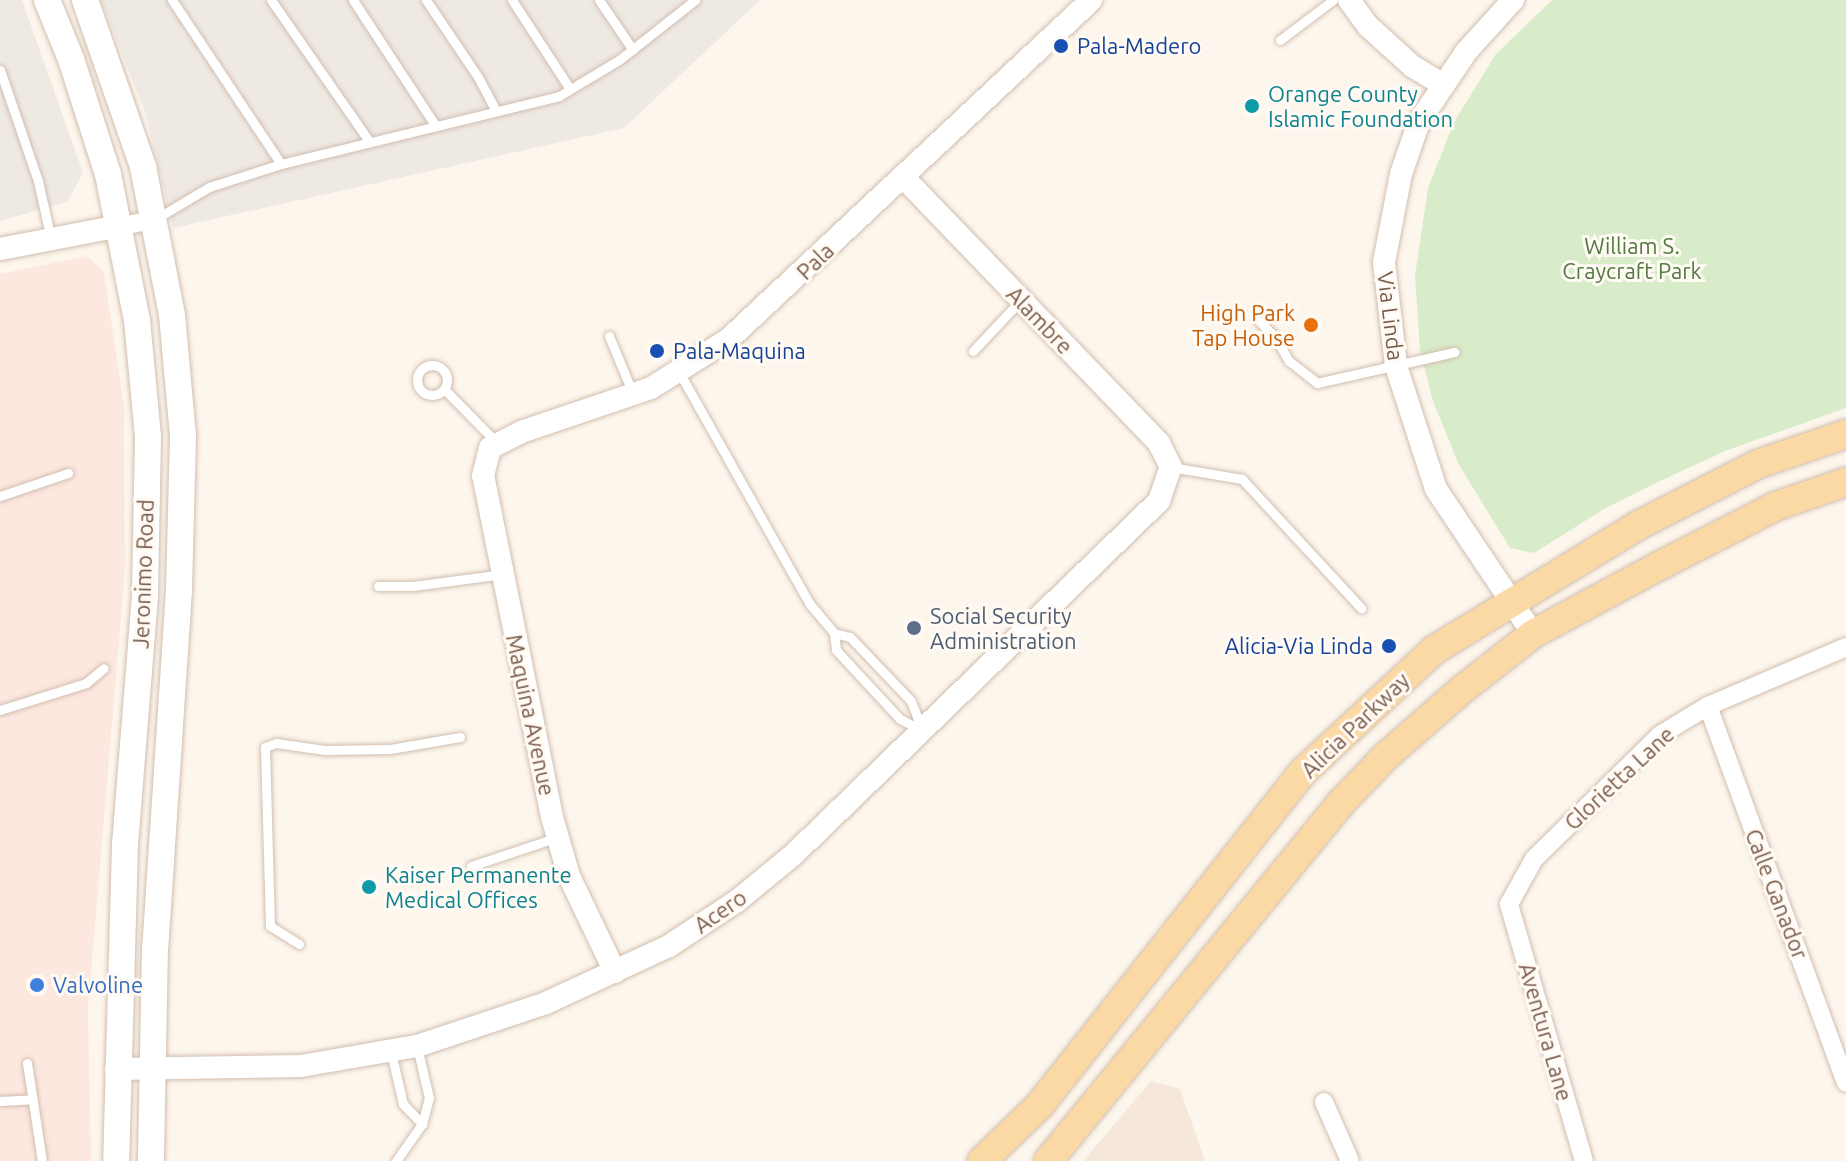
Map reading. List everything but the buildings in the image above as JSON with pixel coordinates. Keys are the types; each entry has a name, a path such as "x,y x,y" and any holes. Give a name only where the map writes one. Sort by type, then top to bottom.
{"main road":[{"name":"Jeronimo Road","path":"47,0 92,118 120,226 137,320 148,437 145,596 125,845 116,1069 116,1161"},
{"name":"Jeronimo Road","path":"85,0 143,167 172,315 183,436 179,590 160,847 150,1069 151,1161"},
{"name":"Alicia Parkway","path":"982,1161 1039,1106 1304,771 1434,650 1637,526 1758,464 1846,434"},
{"name":"Alicia Parkway","path":"1048,1161 1339,805 1386,756 1533,634 1776,506 1846,482"}],"street":[{"name":"Pala","path":"494,446 521,432 633,394 679,371 729,339 1091,0"},
{"path":"1349,0 1368,26 1412,66 1444,85"},
{"name":"Via Linda","path":"1513,0 1466,52 1419,122 1390,217 1384,274 1396,366 1436,489 1533,634"},
{"name":"Alambre","path":"903,177 1159,443 1171,467"},
{"path":"0,249 154,220"},
{"name":"Maquina Avenue","path":"494,446 483,476 558,837 577,895 615,972"},
{"name":"Acero","path":"116,1069 301,1066 417,1046 546,1003 669,946 737,901 793,855 923,731 1159,501 1171,467"},
{"name":"Glorietta Lane","path":"1509,904 1534,859 1660,735 1708,706 1846,647"},
{"name":"Calle Ganador","path":"1708,706 1846,1083"},
{"name":"Aventura Lane","path":"1509,904 1584,1161"},
{"path":"1324,1102 1350,1161"}],"lane":[{"path":"172,0 281,164"},
{"path":"271,0 369,141"},
{"path":"353,0 435,125"},
{"path":"426,0 478,77 496,111"},
{"path":"512,0 570,89"},
{"path":"599,0 633,50"},
{"path":"154,220 209,187 281,164 559,96 633,50 683,4 695,0"},
{"path":"1280,40 1333,0"},
{"path":"0,70 38,181 51,239"},
{"path":"973,351 1021,300"},
{"path":"1259,321 1275,337 1289,361 1317,383 1455,352"},
{"path":"609,336 633,394"},
{"path":"679,371 809,603 834,633 836,650 900,719 923,731"},
{"path":"444,389 494,446"},
{"path":"1171,467 1242,479 1361,608"},
{"path":"0,496 68,473"},
{"path":"378,586 413,586 503,574"},
{"path":"834,633 850,637 911,701 923,731"},
{"path":"0,710 86,683 104,668"},
{"path":"299,944 270,926 265,747 276,743 324,750 390,749 460,737"},
{"path":"471,866 558,837"},
{"path":"396,1161 422,1124 429,1098 417,1046"},
{"path":"390,1051 403,1104 422,1124"},
{"path":"27,1063 42,1161"},
{"path":"0,1101 33,1099"}],"shaded area":[{"path":"0,0 22,0 83,173 67,202 0,221"},
{"path":"101,0 760,0 624,128 173,228 146,115"},
{"path":"87,256 104,272 124,407 125,569 88,1009 91,1161 0,1161 0,274"},
{"path":"1151,1081 1180,1089 1205,1161 1083,1161"}],"green space":[{"name":"William S. Craycraft Park","path":"1552,0 1846,0 1846,408 1725,451 1656,483 1604,509 1534,553 1510,548 1459,465 1433,401 1420,351 1415,276 1428,188 1454,122 1496,54"}],"place":[{"name":"Pala-Madero","path":"1061,46"},
{"name":"Orange County Islamic Foundation","path":"1252,106"},
{"name":"High Park Tap House","path":"1311,325"},
{"name":"Pala-Maquina","path":"657,351"},
{"name":"Social Security Administration","path":"914,628"},
{"name":"Alicia-Via Linda","path":"1389,646"},
{"name":"Kaiser Permanente Medical Offices","path":"369,887"},
{"name":"Valvoline","path":"37,985"}]}
